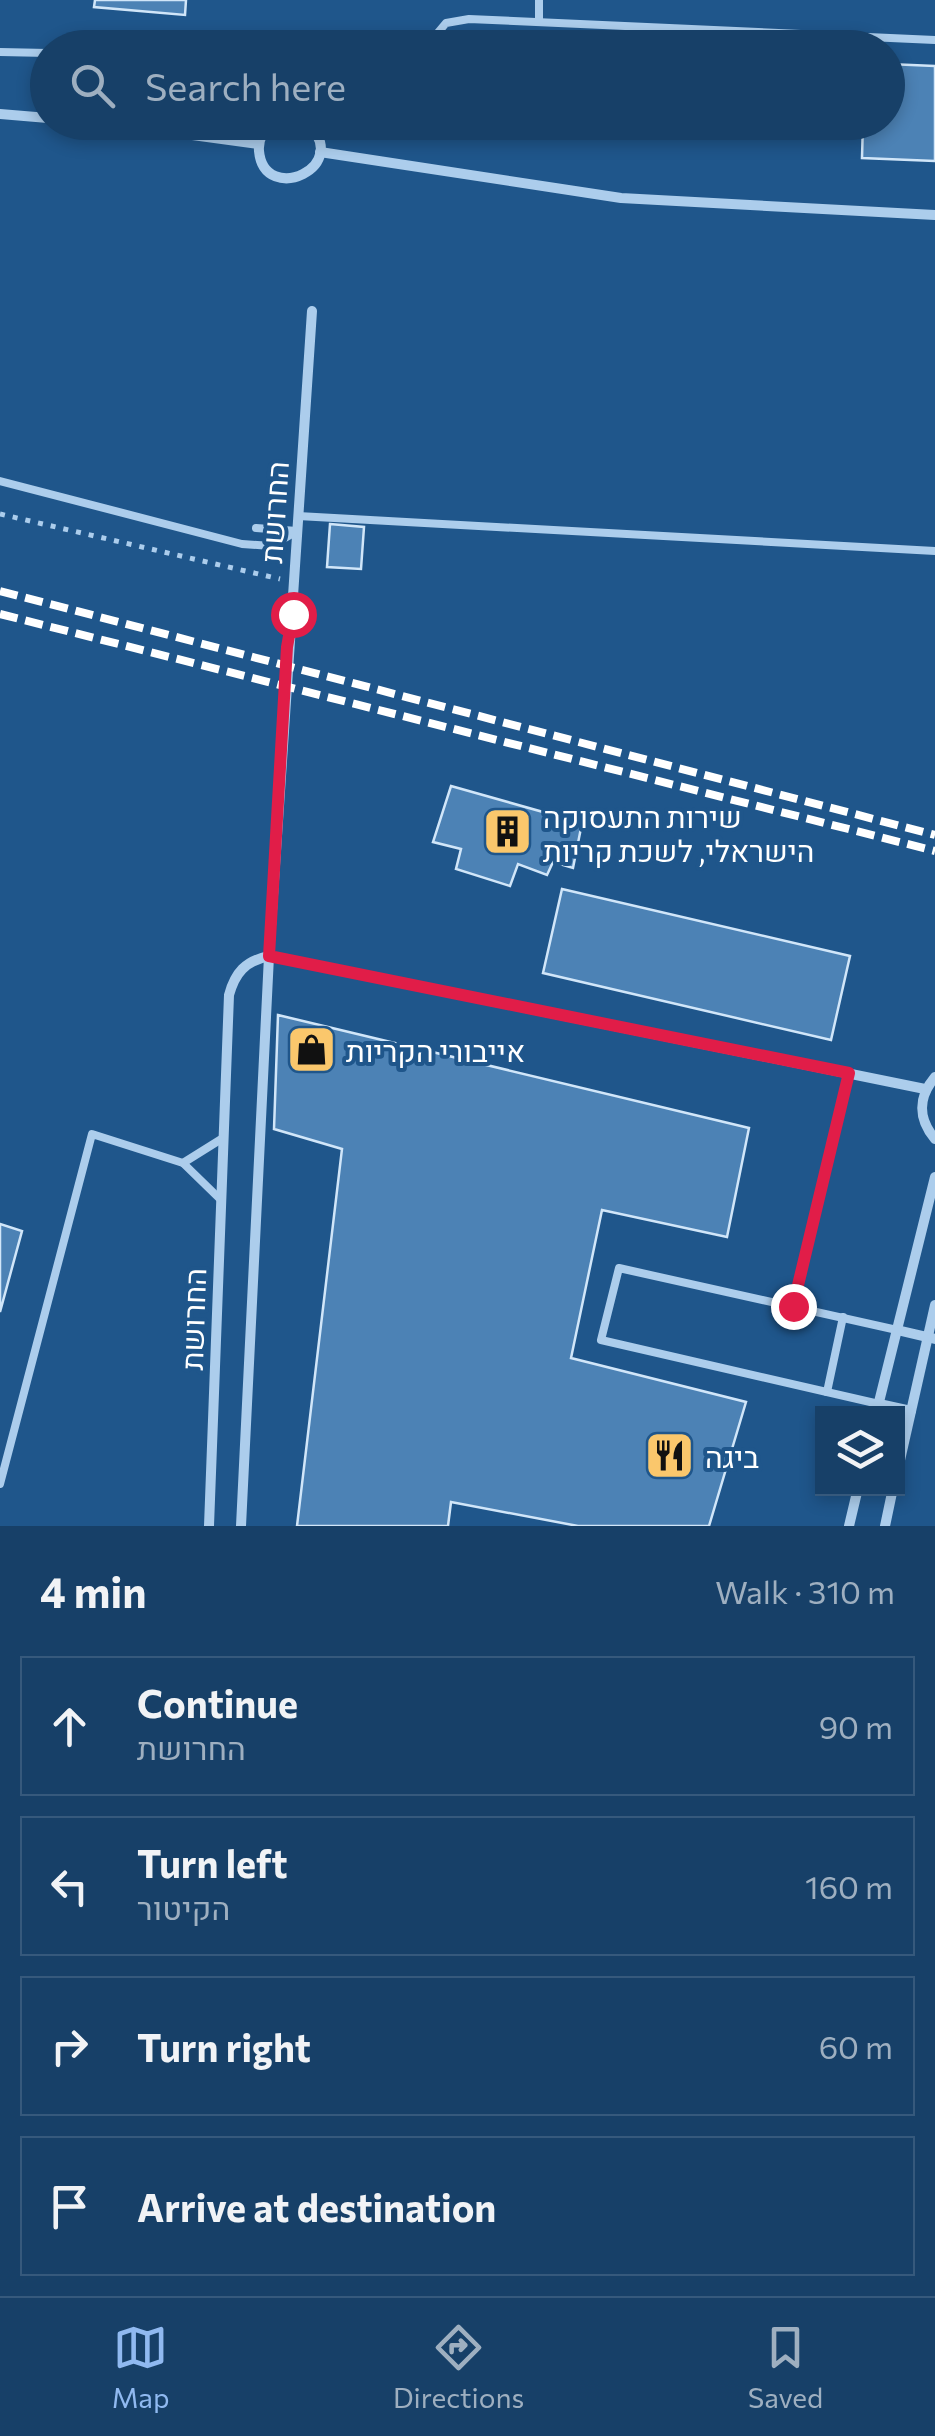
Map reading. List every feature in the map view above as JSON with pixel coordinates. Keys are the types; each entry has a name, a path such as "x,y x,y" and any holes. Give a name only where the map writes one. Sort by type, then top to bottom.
{"street":[{"path":"0,114 30,116"},
{"path":"230,140 259,144"},
{"path":"261,140 265,167 286,178 308,172 320,152 318,140"},
{"path":"320,152 622,198 935,215"},
{"name":"החרושת","path":"241,1526 269,956 312,311"},
{"path":"269,956 926,1089"},
{"name":"החרושת","path":"209,1526 229,995 234,977 244,966 269,956"},
{"path":"935,1076 926,1089 922,1114 935,1139"},
{"path":"879,1406 935,1177"},
{"path":"905,1435 931,1338 935,1305"},
{"path":"897,1330 931,1338"},
{"path":"905,1411 910,1411"},
{"path":"848,1526 856,1496"},
{"path":"884,1526 891,1496"}],"lane":[{"path":"539,0 539,22"},
{"path":"440,30 446,23 458,20 715,30"},
{"path":"905,39 935,40"},
{"path":"0,52 30,53"},
{"path":"0,481 242,544 271,546 298,531"},
{"path":"298,516 935,551"},
{"path":"256,528 298,531"},
{"path":"793,1306 849,1073"},
{"path":"0,1484 92,1134 183,1163 221,1200"},
{"path":"183,1163 223,1138"},
{"path":"869,1406 827,1392 601,1340 620,1268 897,1330"},
{"path":"827,1392 844,1317"}],"path":[{"path":"0,514 294,582"}],"building":[{"path":"95,0 186,0 185,15 94,7"},
{"path":"905,65 935,66 935,161 862,158 862,140 905,140"},
{"path":"330,524 364,527 361,569 327,567"},
{"name":"שירות התעסוקה הישראלי, לשכת קריות","path":"451,786 582,823 573,868 553,862 547,875 518,864 510,886 456,869 461,849 433,842"},
{"path":"562,889 850,956 831,1040 543,973"},
{"path":"278,1015 749,1128 727,1237 602,1210 571,1358 746,1402 709,1526 578,1526 451,1502 448,1526 297,1526 342,1149 274,1129"},
{"path":"0,1224 22,1231 0,1312"}],"railway":[{"path":"0,591 935,835"},
{"path":"0,614 935,851"}],"place":[{"name":"שירות התעסוקה הישראלי, לשכת קריות","path":"508,832"},
{"name":"אייבורי הקריות","path":"311,1049"},
{"name":"ביגה","path":"670,1455"}],"route":[{"path":"293,614 287,647 269,956 849,1073 793,1306"}]}
